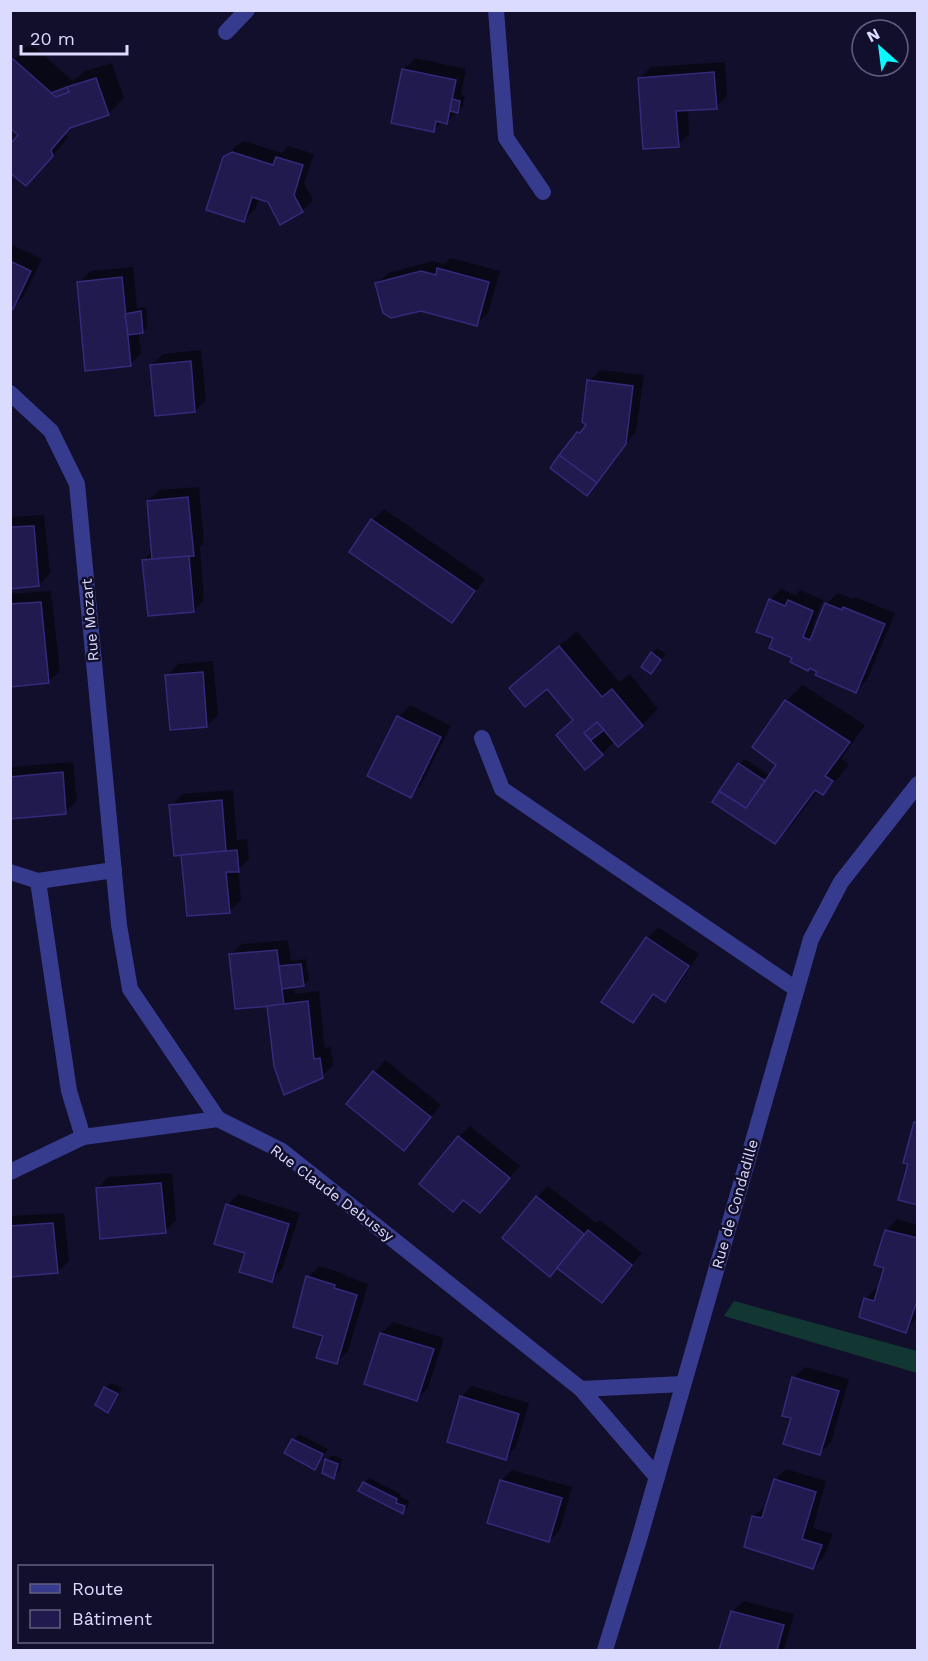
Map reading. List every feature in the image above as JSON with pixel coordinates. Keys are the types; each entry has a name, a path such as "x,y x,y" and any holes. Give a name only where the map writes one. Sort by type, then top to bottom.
{"street":[{"path":"226,32 248,10"},
{"path":"496,10 506,138 543,192"},
{"name":"Rue Mozart","path":"10,393 51,430 77,484 119,925 130,989 218,1119"},
{"path":"482,738 502,789 796,988"},
{"name":"Rue de Condadille","path":"605,1650 657,1477 811,939 841,882 918,784"},
{"path":"10,872 38,881 114,870"},
{"path":"38,881 69,1091 83,1137"},
{"path":"10,1172 83,1137 218,1119"},
{"name":"Rue Claude Debussy","path":"218,1119 282,1151 581,1389 657,1477"},
{"path":"581,1389 683,1384"}],"green space":[{"path":"734,1301 917,1351 917,1373 724,1316"}],"building":[{"path":"13,59 56,97 69,92 67,87 96,78 109,115 70,128 51,150 53,156 26,186 10,173 10,144 18,135 10,128 10,62"},
{"path":"402,69 456,80 447,124 436,121 434,132 391,123"},
{"path":"714,72 717,109 676,111 679,147 643,149 638,78"},
{"path":"67,87 69,92 56,97 51,93"},
{"path":"452,99 460,101 458,113 450,111"},
{"path":"232,152 273,165 276,157 303,165 294,195 303,212 280,225 268,202 252,197 244,222 206,210 223,157"},
{"path":"10,261 31,271 13,309 10,308"},
{"path":"437,268 489,282 477,326 421,311 391,318 383,313 375,283 421,271 436,275"},
{"path":"122,277 131,366 85,371 77,282"},
{"path":"141,311 143,333 128,335 125,314"},
{"path":"191,361 195,412 155,416 150,365"},
{"path":"587,380 633,386 626,444 597,483 559,455 577,432 580,433 586,425 582,422"},
{"path":"559,455 597,483 587,496 550,468"},
{"path":"188,497 194,556 152,559 147,501"},
{"path":"371,519 475,591 452,623 349,552"},
{"path":"34,526 39,586 10,589 10,527"},
{"path":"189,556 194,612 148,616 142,560"},
{"path":"769,599 785,606 788,600 813,611 803,637 810,640 825,603 842,610 843,607 885,624 856,693 815,675 817,672 810,668 808,671 790,662 792,658 769,648 773,638 756,632"},
{"path":"41,602 49,683 10,687 10,604"},
{"path":"559,646 602,697 612,689 643,726 618,747 597,722 584,733 603,755 585,770 556,735 573,720 547,689 525,707 509,688"},
{"path":"651,652 661,660 651,674 641,667"},
{"path":"203,672 207,727 170,730 165,675"},
{"path":"785,700 850,742 825,776 833,781 823,795 815,790 775,844 712,802 719,791 746,808 776,765 752,747"},
{"path":"397,716 441,737 411,798 367,776"},
{"path":"597,722 604,730 591,740 584,733"},
{"path":"738,763 765,781 746,808 719,791"},
{"path":"63,772 66,814 10,819 10,777"},
{"path":"222,800 226,851 174,856 169,805"},
{"path":"237,850 239,872 226,872 230,913 187,916 181,855"},
{"path":"646,937 689,966 665,1002 653,994 633,1023 601,1002"},
{"path":"277,950 284,1005 235,1009 229,954"},
{"path":"301,964 304,986 282,989 279,966"},
{"path":"308,1001 314,1059 320,1058 323,1078 284,1095 274,1066 267,1006"},
{"path":"373,1071 431,1117 404,1151 346,1104"},
{"path":"914,1122 918,1123 918,1205 898,1200 908,1164 903,1163"},
{"path":"458,1136 510,1178 480,1213 463,1200 453,1212 419,1184"},
{"path":"161,1183 166,1233 100,1239 96,1188"},
{"path":"536,1196 584,1234 550,1277 502,1238"},
{"path":"226,1204 289,1224 272,1282 239,1272 245,1253 214,1244"},
{"path":"53,1223 58,1273 10,1277 10,1226"},
{"path":"588,1230 632,1265 602,1303 557,1268"},
{"path":"885,1230 918,1238 918,1298 906,1333 859,1317 864,1298 874,1301 884,1268 874,1265"},
{"path":"306,1276 357,1295 337,1364 316,1358 323,1336 293,1327"},
{"path":"380,1333 434,1349 417,1401 364,1384"},
{"path":"792,1377 839,1391 820,1455 783,1444 791,1418 782,1416"},
{"path":"104,1387 118,1394 108,1413 95,1405"},
{"path":"460,1396 519,1414 506,1460 447,1442"},
{"path":"292,1439 323,1454 315,1470 284,1453"},
{"path":"325,1459 338,1464 334,1479 322,1473"},
{"path":"774,1479 816,1492 802,1539 822,1545 813,1569 744,1547 752,1516 762,1518"},
{"path":"500,1480 562,1498 549,1542 487,1523"},
{"path":"363,1482 397,1499 396,1503 405,1506 403,1514 358,1491"},
{"path":"731,1611 784,1625 777,1650 719,1650"}]}
